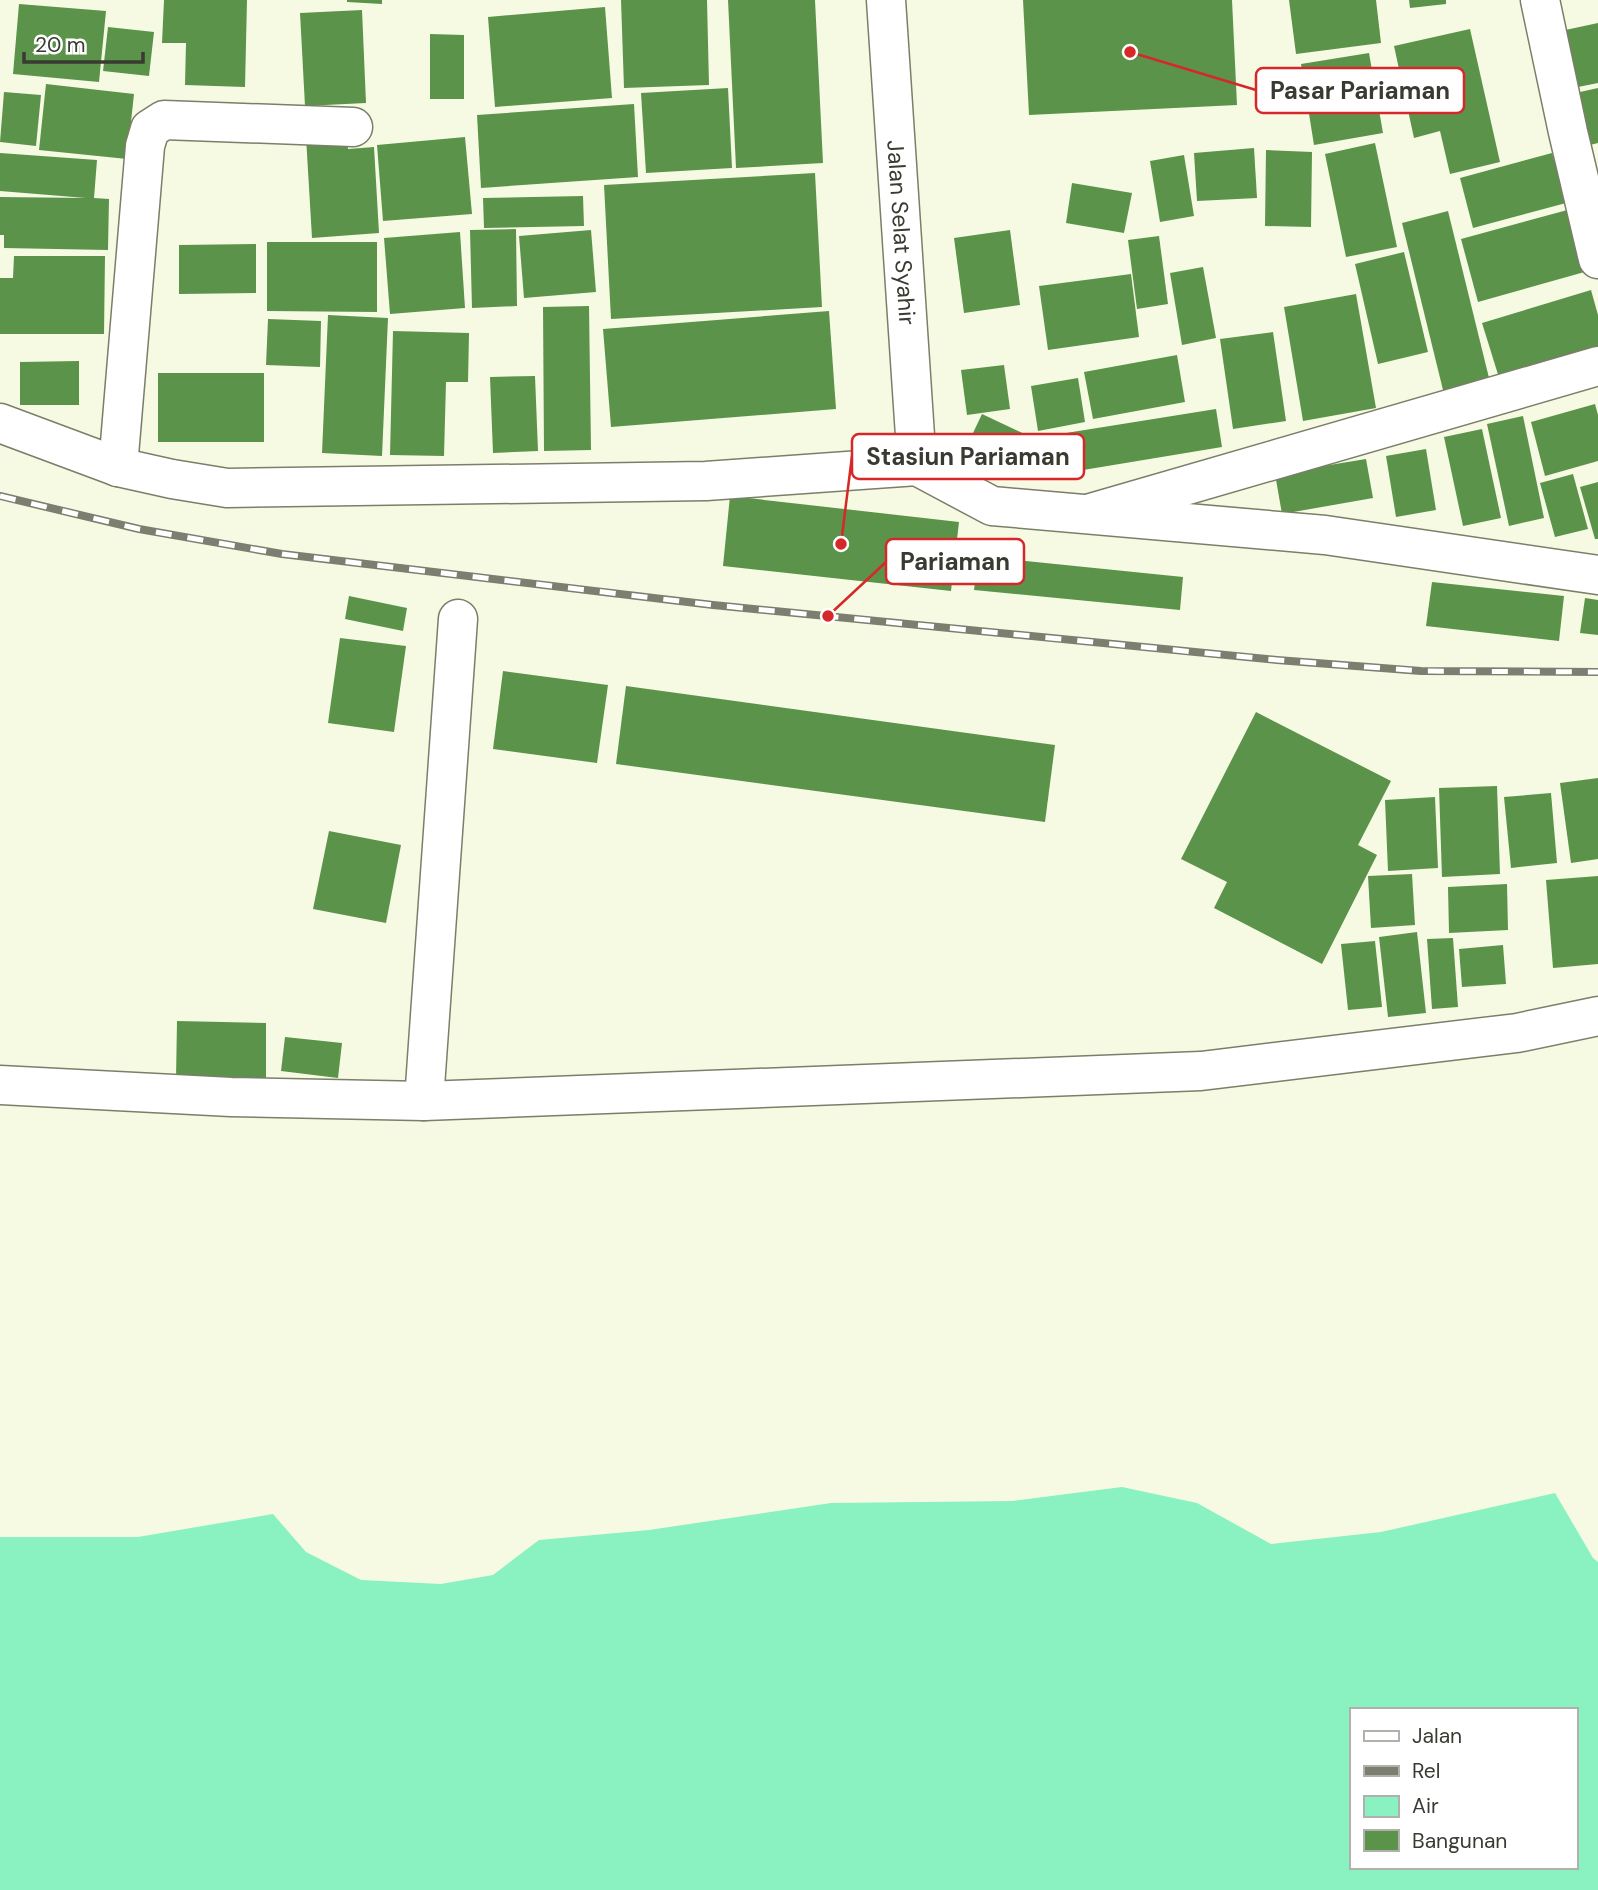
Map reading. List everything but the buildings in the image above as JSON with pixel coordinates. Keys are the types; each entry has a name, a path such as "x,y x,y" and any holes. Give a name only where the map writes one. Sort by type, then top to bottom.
{"street":[{"name":"Jalan Selat Syahir","path":"886,0 917,466"},
{"path":"1540,0 1567,132 1598,259"},
{"path":"118,467 145,146 150,129 164,120 353,127"},
{"path":"1091,513 1598,366"},
{"path":"0,423 118,467 172,480 227,488 706,481 917,466 992,506 1325,535 1598,575"},
{"path":"424,1101 458,619"},
{"path":"0,1085 231,1097 424,1101 1201,1071 1517,1033 1598,1016"}],"water":[{"path":"1122,1487 1197,1503 1271,1544 1381,1532 1555,1493 1593,1558 1598,1562 1598,1890 0,1890 0,1537 138,1537 273,1514 306,1552 361,1580 441,1584 493,1575 539,1540 649,1530 831,1503 1013,1501"}],"railway":[{"path":"0,496 139,529 282,554 713,605 1277,660 1421,671 1598,672"}],"place":[{"name":"Pasar Pariaman","path":"1130,52"},
{"name":"Stasiun Pariaman","path":"841,544"},
{"name":"Pariaman","path":"828,616"}]}
